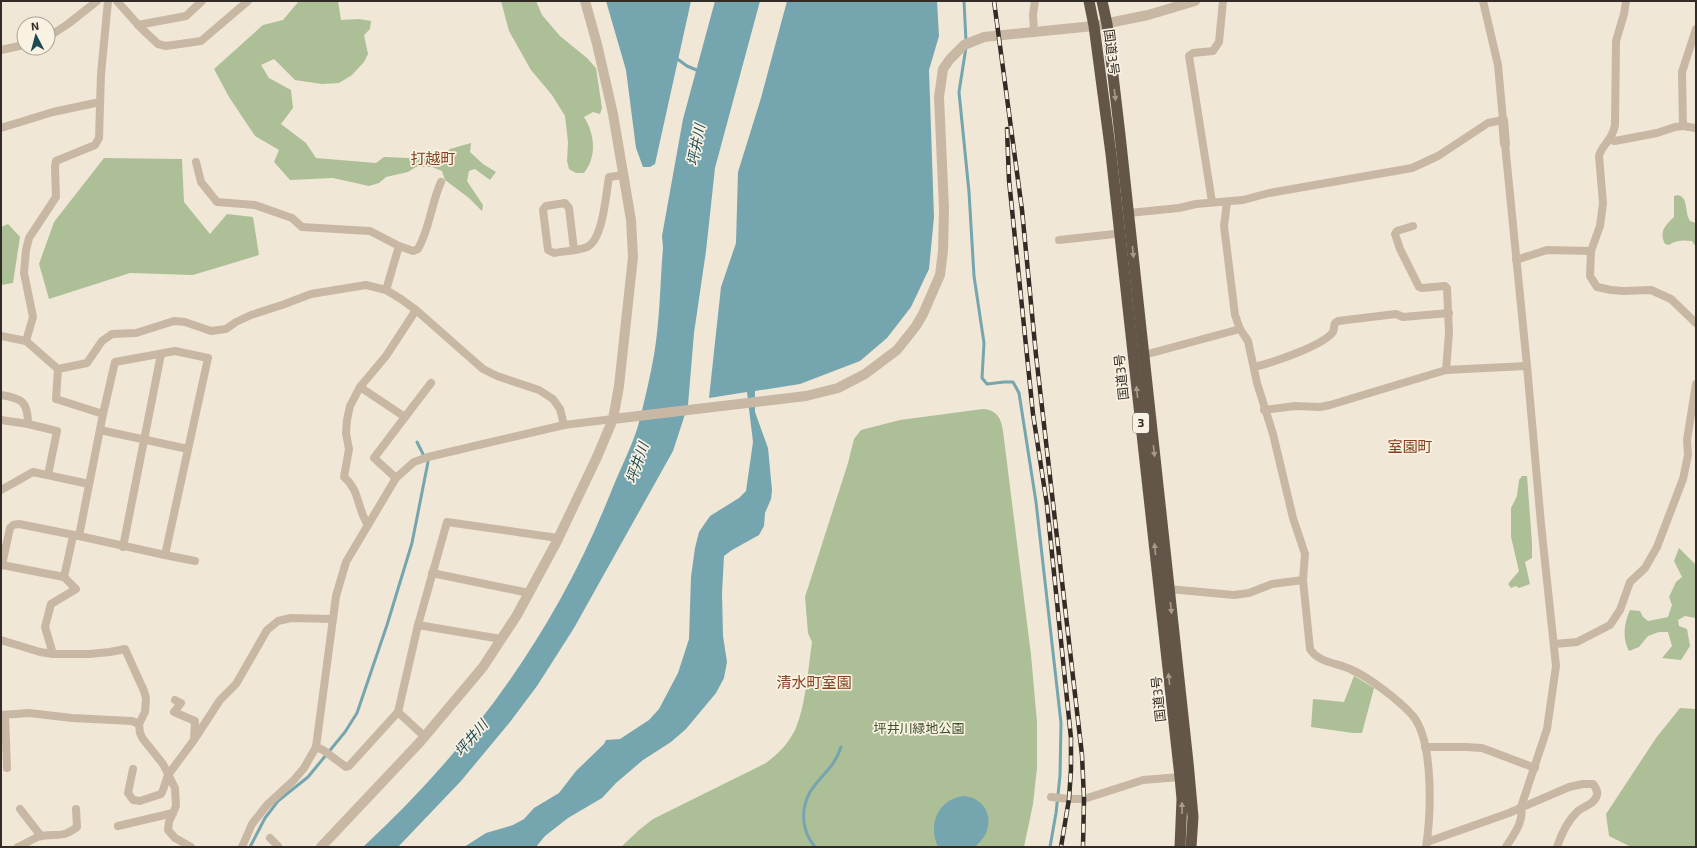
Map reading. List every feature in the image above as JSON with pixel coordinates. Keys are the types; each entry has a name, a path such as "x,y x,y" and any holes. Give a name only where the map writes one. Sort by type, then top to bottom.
{"highway":[{"name":"国道3号","path":"1089,1 1094,26 1111,154 1144,355 1188,762 1193,817 1191,847"},
{"name":"国道3号","path":"1102,1 1107,24 1129,213 1125,233 1180,777 1182,806 1180,847"}],"street":[{"path":"56,32 97,1"},
{"path":"26,341 33,317 24,273 26,250 29,238 56,197 56,161 95,145 99,138 100,102 108,1"},
{"path":"117,1 138,25 158,44 166,46 201,41 248,1"},
{"path":"138,25 186,16 202,1"},
{"path":"321,847 425,737 483,666 517,615 529,593 558,538 614,419 619,386 632,257 631,220 613,114 599,52 585,1"},
{"path":"1034,33 1033,14 1035,1"},
{"path":"242,847 252,824 267,804 293,781 320,749 336,596 346,562 396,478 414,462 428,457 564,425 806,396 838,388 852,382 897,350 916,326 932,295 940,275 944,251 944,209 939,97 940,80 943,69 968,43 984,38 1107,24 1166,10 1195,1"},
{"path":"1212,202 1189,56 1193,53 1213,50 1219,42 1223,1"},
{"path":"1483,1 1498,65 1541,524 1555,644 1556,666 1548,729 1520,807 1522,814 1521,821 1506,847"},
{"path":"1626,1 1624,14 1616,41 1615,125 1611,140 1600,151 1599,156 1603,203 1600,226 1591,251 1590,276 1597,287 1610,290 1651,290 1671,299 1696,324"},
{"path":"1683,126 1682,72 1696,29"},
{"path":"1,50 16,46"},
{"path":"1,128 53,112 100,102"},
{"path":"1129,213 1179,208 1212,202 1227,202 1412,168 1438,156 1488,123 1503,120"},
{"path":"1611,140 1615,141 1643,136 1683,126 1696,128"},
{"path":"196,162 201,182 217,202 255,205 292,218 302,226 370,231 399,246 413,251 418,249 425,237 434,198 441,182"},
{"path":"574,250 569,208 565,203 546,206 543,210 548,250 554,253 574,250 585,248 596,240 600,228 609,178 624,175"},
{"path":"1227,202 1224,226 1235,315 1240,329 1248,342 1264,410 1273,434 1293,518 1305,554 1303,580 1310,649 1318,658 1344,665 1383,689 1413,716 1421,733 1425,747 1430,778 1427,844 1509,813 1520,807 1529,805 1569,787 1583,784 1593,784 1598,794 1595,800 1577,812 1568,824 1557,847"},
{"path":"1413,226 1397,231 1395,234 1400,248 1419,286 1422,288 1445,286 1447,288 1449,313 1446,370"},
{"path":"1059,240 1125,233"},
{"path":"386,290 399,246"},
{"path":"1516,260 1547,250 1591,251"},
{"path":"58,369 87,363 102,341 112,334 136,333 174,321 185,322 212,331 226,329 250,315 282,306 311,294 366,285 386,290 416,310 483,369 497,376 539,390 553,399 560,409 564,425"},
{"path":"368,524 365,520 357,494 351,483 344,477 349,449 346,433 350,406 360,387 386,356 416,310"},
{"path":"1254,367 1274,361 1316,344 1331,334 1334,330 1335,323 1338,321 1396,314 1403,317 1449,313"},
{"path":"1144,355 1240,329"},
{"path":"1,336 26,341 58,369"},
{"path":"64,577 89,484 114,362 176,351 208,358 165,555"},
{"path":"123,547 161,354"},
{"path":"1264,410 1295,406 1320,407 1330,405 1446,370 1527,366"},
{"path":"58,369 56,399 103,414"},
{"path":"396,478 374,458 431,384"},
{"path":"1555,644 1577,642 1610,625 1620,610 1630,582 1645,568 1657,547 1682,479 1688,456 1687,440 1696,384"},
{"path":"360,387 405,417"},
{"path":"1,395 15,397 22,401 26,407 28,424"},
{"path":"1,420 28,424 57,431 48,475"},
{"path":"100,430 188,449"},
{"path":"1,490 33,472 89,484"},
{"path":"320,749 346,767 349,766 398,712 418,625 447,522 558,538"},
{"path":"53,654 46,627 51,604 76,589 64,577 2,565 10,528 13,524 195,561"},
{"path":"432,573 529,593"},
{"path":"1169,589 1234,596 1250,593 1272,584 1303,580"},
{"path":"133,769 128,787 128,793 135,801 140,801 160,794 163,790 168,775 194,740 220,700 236,684 268,630 278,621 291,618 333,619"},
{"path":"418,625 501,639"},
{"path":"1,640 40,652 53,654 89,654 125,649 146,698 145,712 139,729 143,739 163,764 175,788 176,806 169,822 168,830 175,838 191,847"},
{"path":"175,700 181,703 174,712 195,721 194,740"},
{"path":"398,712 425,737"},
{"path":"7,768 3,743 3,715 29,713 72,718 132,721 140,724"},
{"path":"1425,747 1482,748 1535,768"},
{"path":"1051,797 1084,799 1143,780 1180,777"},
{"path":"20,809 41,836"},
{"path":"18,847 41,836 63,836 70,832 77,826 76,809"},
{"path":"118,826 173,813"},
{"path":"270,838 278,846 277,847"}],"green space":[{"path":"299,1 338,1 341,20 359,19 371,21 370,29 364,35 368,54 364,62 352,75 339,83 322,84 295,80 274,59 261,65 269,78 291,90 293,108 281,124 306,143 316,158 376,163 384,157 409,158 441,155 450,149 471,143 470,152 483,164 496,172 490,180 475,169 469,171 467,181 483,205 482,211 469,198 445,180 442,171 432,167 416,167 408,172 386,177 379,183 369,186 333,178 290,180 274,162 279,150 255,136 229,97 214,69 263,25 283,20"},
{"path":"501,1 536,1 542,15 560,36 587,58 596,68 602,108 600,114 593,112 584,117 588,124 592,138 593,153 584,173 576,173 569,169 567,161 568,142 565,116 552,95 531,70 509,31"},
{"path":"104,158 182,159 184,202 210,234 227,214 253,217 259,255 193,275 130,273 49,299 39,264 54,222"},
{"path":"1678,195 1684,199 1690,221 1696,223 1696,247 1692,241 1686,240 1674,242 1669,245 1665,244 1663,240 1664,229 1674,217 1674,196"},
{"path":"8,224 20,237 13,283 1,285 1,227"},
{"name":"坪井川緑地公園","path":"983,409 995,413 998,416 1002,426 1031,655 1037,722 1037,768 1033,804 1024,847 621,847 653,819 766,763 775,756 789,740 795,730 802,710 812,642 808,633 805,597 848,463 854,439 861,430 900,420"},
{"path":"1522,476 1527,476 1532,543 1532,558 1525,562 1530,584 1519,588 1516,586 1511,588 1508,584 1519,571 1511,537 1511,508 1517,496 1519,480"},
{"path":"1679,548 1696,565 1696,618 1685,616 1678,620 1679,626 1687,629 1690,646 1681,660 1662,658 1672,646 1668,632 1659,632 1648,636 1639,647 1629,651 1625,641 1625,630 1626,620 1630,610 1640,611 1643,617 1648,621 1668,617 1672,605 1669,597 1676,582 1682,577 1674,561"},
{"path":"1354,676 1374,688 1362,733 1311,727 1313,699 1344,702"},
{"path":"1680,708 1696,709 1696,847 1631,847 1609,836 1606,814 1656,738"}],"water":[{"path":"606,1 691,1 655,164 650,167 643,167 636,148 626,70"},
{"name":"坪井川","path":"715,1 760,1 715,168 706,251 694,333 688,405 673,451 574,628 537,686 510,722 461,781 398,847 363,847 404,807 441,767 477,725 509,681 539,636 566,589 591,539 630,449 636,434 654,355 660,302 663,248 662,236 683,119"},
{"path":"787,1 937,1 939,36 929,70 934,217 929,269 911,307 887,338 860,361 800,384 755,391 755,412 768,448 772,490 771,499 765,513 764,526 759,535 724,556 722,593 723,636 727,662 724,678 716,693 686,729 671,742 643,760 616,783 602,798 568,818 545,836 536,847 464,847 486,833 513,825 524,819 534,808 559,793 576,771 604,744 606,740 620,739 649,720 659,709 678,673 689,639 691,577 699,532 710,516 739,498 746,491 753,442 747,392 709,398 721,287 736,243 738,172 761,98"},
{"path":"963,796 976,800 985,809 989,821 985,835 975,847 938,847 934,830 937,815 941,808 947,803 954,798"}],"waterway":[{"path":"964,1 966,41"},
{"path":"966,47 959,92 969,192 974,276 984,343 982,378 987,384 1013,382 1019,393 1036,502 1061,723 1060,776 1050,847"},
{"path":"676,58 687,66 699,71"},
{"path":"417,442 423,454"},
{"path":"250,847 265,818 278,801 308,777 345,732 357,713 387,625 412,543 428,462"},
{"path":"815,847 807,835 805,828 805,806 810,792 831,766 841,747"}],"railway":[{"path":"994,1 1022,210 1036,355 1082,755 1084,799 1083,847"},
{"path":"1007,129 1009,180 1033,414 1047,505 1071,738 1069,799 1061,847"}],"district":[{"name":"打越町","path":"433,159"},
{"name":"室園町","path":"1410,447"},
{"name":"清水町室園","path":"814,683"}]}
